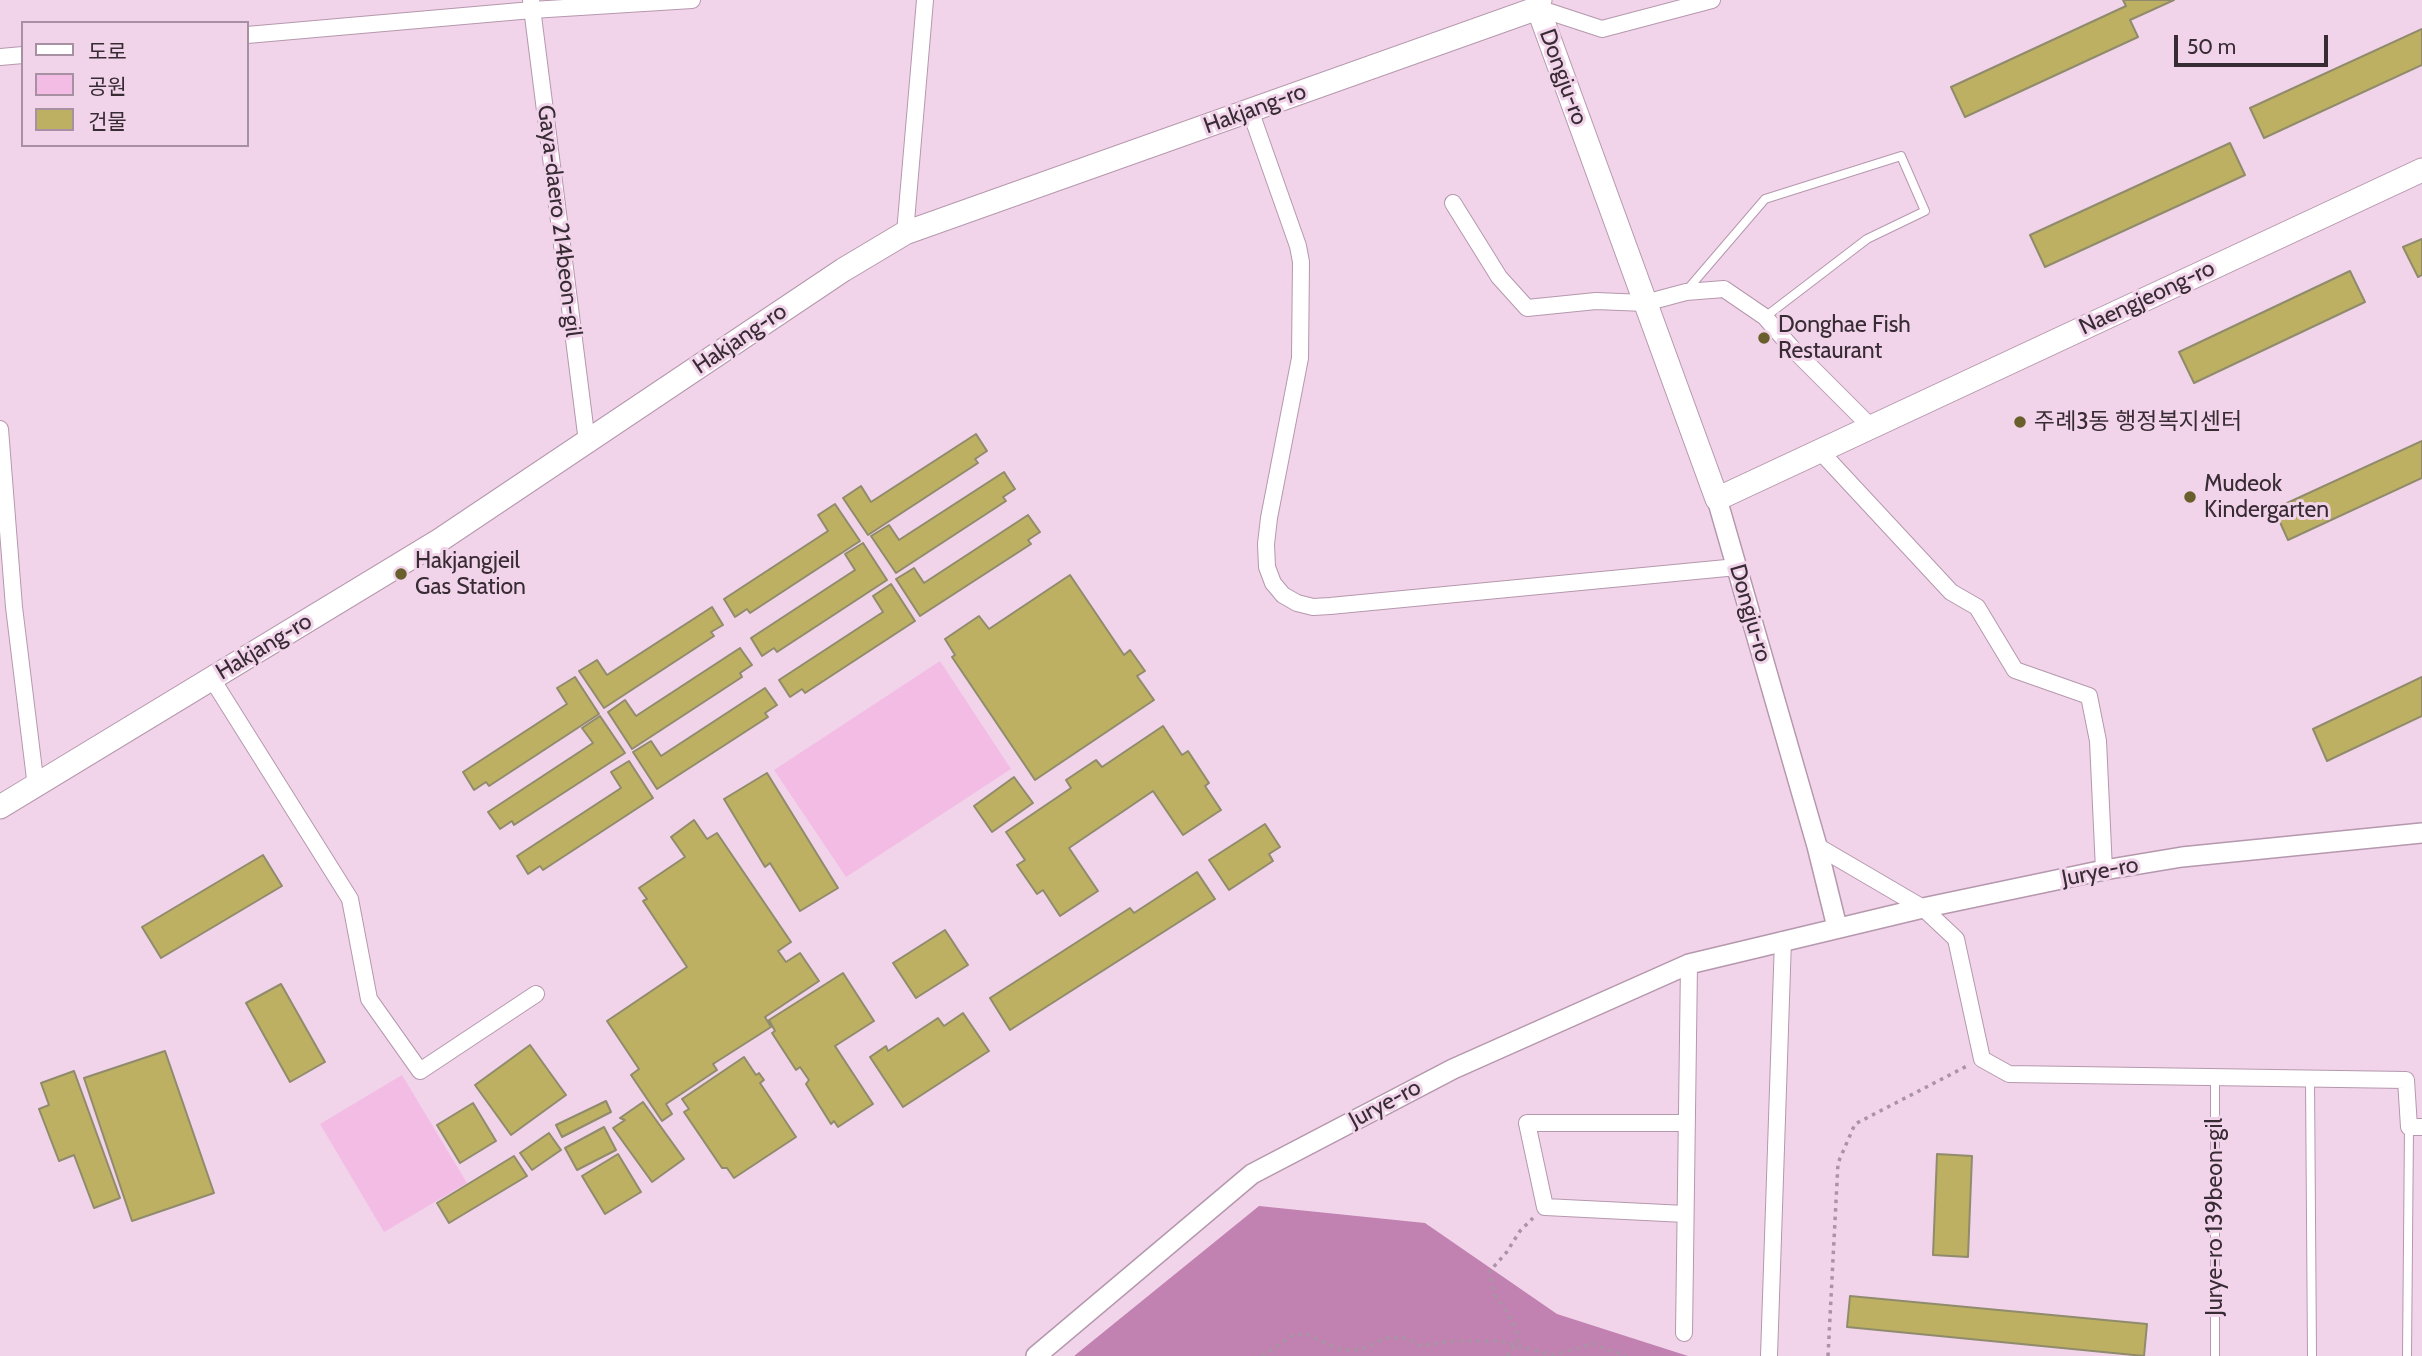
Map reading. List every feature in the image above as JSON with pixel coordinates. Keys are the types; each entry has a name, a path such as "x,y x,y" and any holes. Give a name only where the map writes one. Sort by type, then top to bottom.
{"main road":[{"name":"Hakjang-ro","path":"0,807 440,540 843,270 905,233 1250,110 1537,3"},
{"name":"Dongju-ro","path":"1537,3 1717,499"},
{"name":"Naengjeong-ro","path":"1717,499 2422,170"}],"street":[{"path":"248,35 532,5 692,0"},
{"path":"905,233 925,0"},
{"path":"1537,3 1602,29 1712,0"},
{"name":"Gaya-daero 214beon-gil","path":"532,5 587,442"},
{"path":"0,57 21,55"},
{"path":"1250,110 1298,246 1301,262 1300,358 1266,544 1267,567 1273,583 1283,595 1297,603 1313,607 1330,606 1737,567"},
{"path":"1453,203 1499,277 1527,308 1596,301 1646,303 1686,292 1724,289 1765,317 1871,427"},
{"path":"0,429 7,608 36,787"},
{"path":"1820,451 1951,592 1977,607 2015,670 2089,696 2098,741 2105,870"},
{"name":"Dongju-ro","path":"1717,499 1837,927"},
{"path":"212,679 350,899 369,999 420,1071 536,993"},
{"name":"Jurye-ro","path":"1036,1356 1252,1174 1453,1069 1689,964 1837,927 2105,870 2182,857 2422,833"},
{"path":"1816,846 1923,908 1956,939 1982,1059 2009,1074 2406,1080 2415,1127"},
{"path":"1769,1356 1783,940"},
{"path":"1684,1333 1689,964"},
{"path":"1685,1214 1545,1207 1527,1123 1686,1123"}],"lane":[{"path":"1686,292 1765,199 1901,156 1925,211 1867,239 1765,317"},
{"name":"Jurye-ro 139beon-gil","path":"2215,1077 2215,1356"},
{"path":"2310,1079 2312,1356"},
{"path":"2407,1356 2415,1127"}],"path":[{"path":"1828,1356 1838,1163 1855,1124 1982,1059"},
{"path":"1507,1356 1517,1344 1518,1336 1513,1322 1495,1295 1489,1272 1506,1253 1520,1231 1545,1207"},
{"path":"1262,1356 1293,1335 1306,1334 1341,1350 1362,1349 1385,1338 1407,1338 1421,1346 1450,1341 1500,1341 1553,1355 1593,1345 1626,1356"}],"green space":[{"path":"940,661 1011,769 846,877 774,770"},
{"path":"402,1075 467,1183 384,1232 320,1124"}],"shaded area":[{"path":"1259,1206 1425,1223 1557,1314 1688,1356 1074,1356"}],"building":[{"path":"2123,0 2174,0 2130,20 2138,37 1965,117 1951,87 2126,6"},
{"path":"2422,29 2422,65 2264,138 2250,108"},
{"path":"2230,143 2245,175 2045,267 2030,235"},
{"path":"2422,239 2422,275 2418,277 2403,247"},
{"path":"2350,271 2365,302 2194,383 2179,352"},
{"path":"976,434 987,451 975,459 978,463 868,535 843,498 861,486 871,502"},
{"path":"2422,441 2422,478 2288,540 2274,509"},
{"path":"1004,472 1015,489 1003,497 1006,501 896,573 871,536 889,525 899,540"},
{"path":"835,504 860,541 750,613 747,609 735,617 724,599 828,531 818,515"},
{"path":"1028,515 1040,532 1028,540 1031,544 920,616 896,579 914,568 924,583"},
{"path":"863,543 887,580 777,652 774,648 762,656 751,638 855,570 845,554"},
{"path":"1070,575 1124,655 1130,650 1145,671 1137,676 1154,700 1035,780 952,657 955,655 945,639 979,616 989,629"},
{"path":"891,584 915,621 805,693 802,689 790,697 779,680 883,612 873,596"},
{"path":"712,607 723,625 711,632 714,636 604,708 579,671 597,660 607,675"},
{"path":"740,648 752,665 740,673 742,677 632,749 608,712 625,700 636,716"},
{"path":"575,677 599,714 489,786 486,782 474,790 463,772 567,704 557,688"},
{"path":"2422,677 2422,716 2327,761 2313,729"},
{"path":"765,688 777,705 765,713 768,717 657,789 633,752 651,741 661,756"},
{"path":"600,716 625,753 514,825 512,821 500,829 488,812 593,743 582,728"},
{"path":"1163,726 1182,755 1188,751 1209,783 1205,786 1221,810 1183,835 1153,791 1069,848 1098,891 1060,916 1043,890 1037,894 1017,865 1025,860 1006,832 1071,788 1066,780 1096,760 1102,767"},
{"path":"629,761 653,798 543,870 540,866 528,874 517,856 621,788 611,772"},
{"path":"767,773 838,888 800,911 770,863 765,867 724,799"},
{"path":"1014,777 1033,803 992,832 974,806"},
{"path":"694,820 707,839 717,833 791,942 778,951 786,962 800,953 819,981 765,1017 771,1027 713,1064 717,1070 666,1104 672,1114 662,1121 631,1075 639,1069 607,1021 687,967 643,901 647,899 639,888 685,857 671,837"},
{"path":"1265,824 1280,847 1269,854 1273,861 1229,890 1209,860"},
{"path":"263,855 282,886 161,958 142,927"},
{"path":"1197,872 1215,899 1010,1030 990,998 1130,908 1134,913"},
{"path":"945,930 968,965 916,998 893,963"},
{"path":"843,973 874,1021 835,1046 873,1104 838,1127 834,1121 831,1124 806,1084 809,1080 800,1067 796,1070 772,1033 775,1031 769,1020"},
{"path":"281,984 325,1062 290,1082 246,1003"},
{"path":"963,1013 989,1051 903,1107 870,1057 886,1046 888,1051 938,1018 944,1026"},
{"path":"530,1045 566,1095 511,1135 475,1085"},
{"path":"165,1051 214,1193 132,1221 84,1078"},
{"path":"744,1057 756,1075 759,1073 764,1080 760,1083 796,1137 734,1178 727,1168 722,1168 684,1112 689,1109 682,1099"},
{"path":"74,1071 120,1198 94,1208 74,1155 59,1161 39,1109 49,1105 41,1083"},
{"path":"606,1101 611,1112 562,1137 556,1125"},
{"path":"643,1102 684,1159 652,1182 613,1128 625,1120 620,1118"},
{"path":"473,1103 496,1141 460,1163 437,1125"},
{"path":"604,1127 616,1150 577,1170 565,1148"},
{"path":"549,1133 561,1150 532,1170 520,1153"},
{"path":"618,1154 641,1192 605,1214 582,1176"},
{"path":"1937,1154 1972,1156 1968,1257 1933,1255"},
{"path":"514,1156 527,1176 449,1223 437,1203"},
{"path":"1850,1296 2147,1324 2144,1356 1847,1327"}],"place":[{"name":"Donghae Fish Restaurant","path":"1764,338"},
{"name":"주례3동 행정복지센터","path":"2020,422"},
{"name":"Mudeok Kindergarten","path":"2190,497"},
{"name":"Hakjangjeil Gas Station","path":"401,574"}]}
